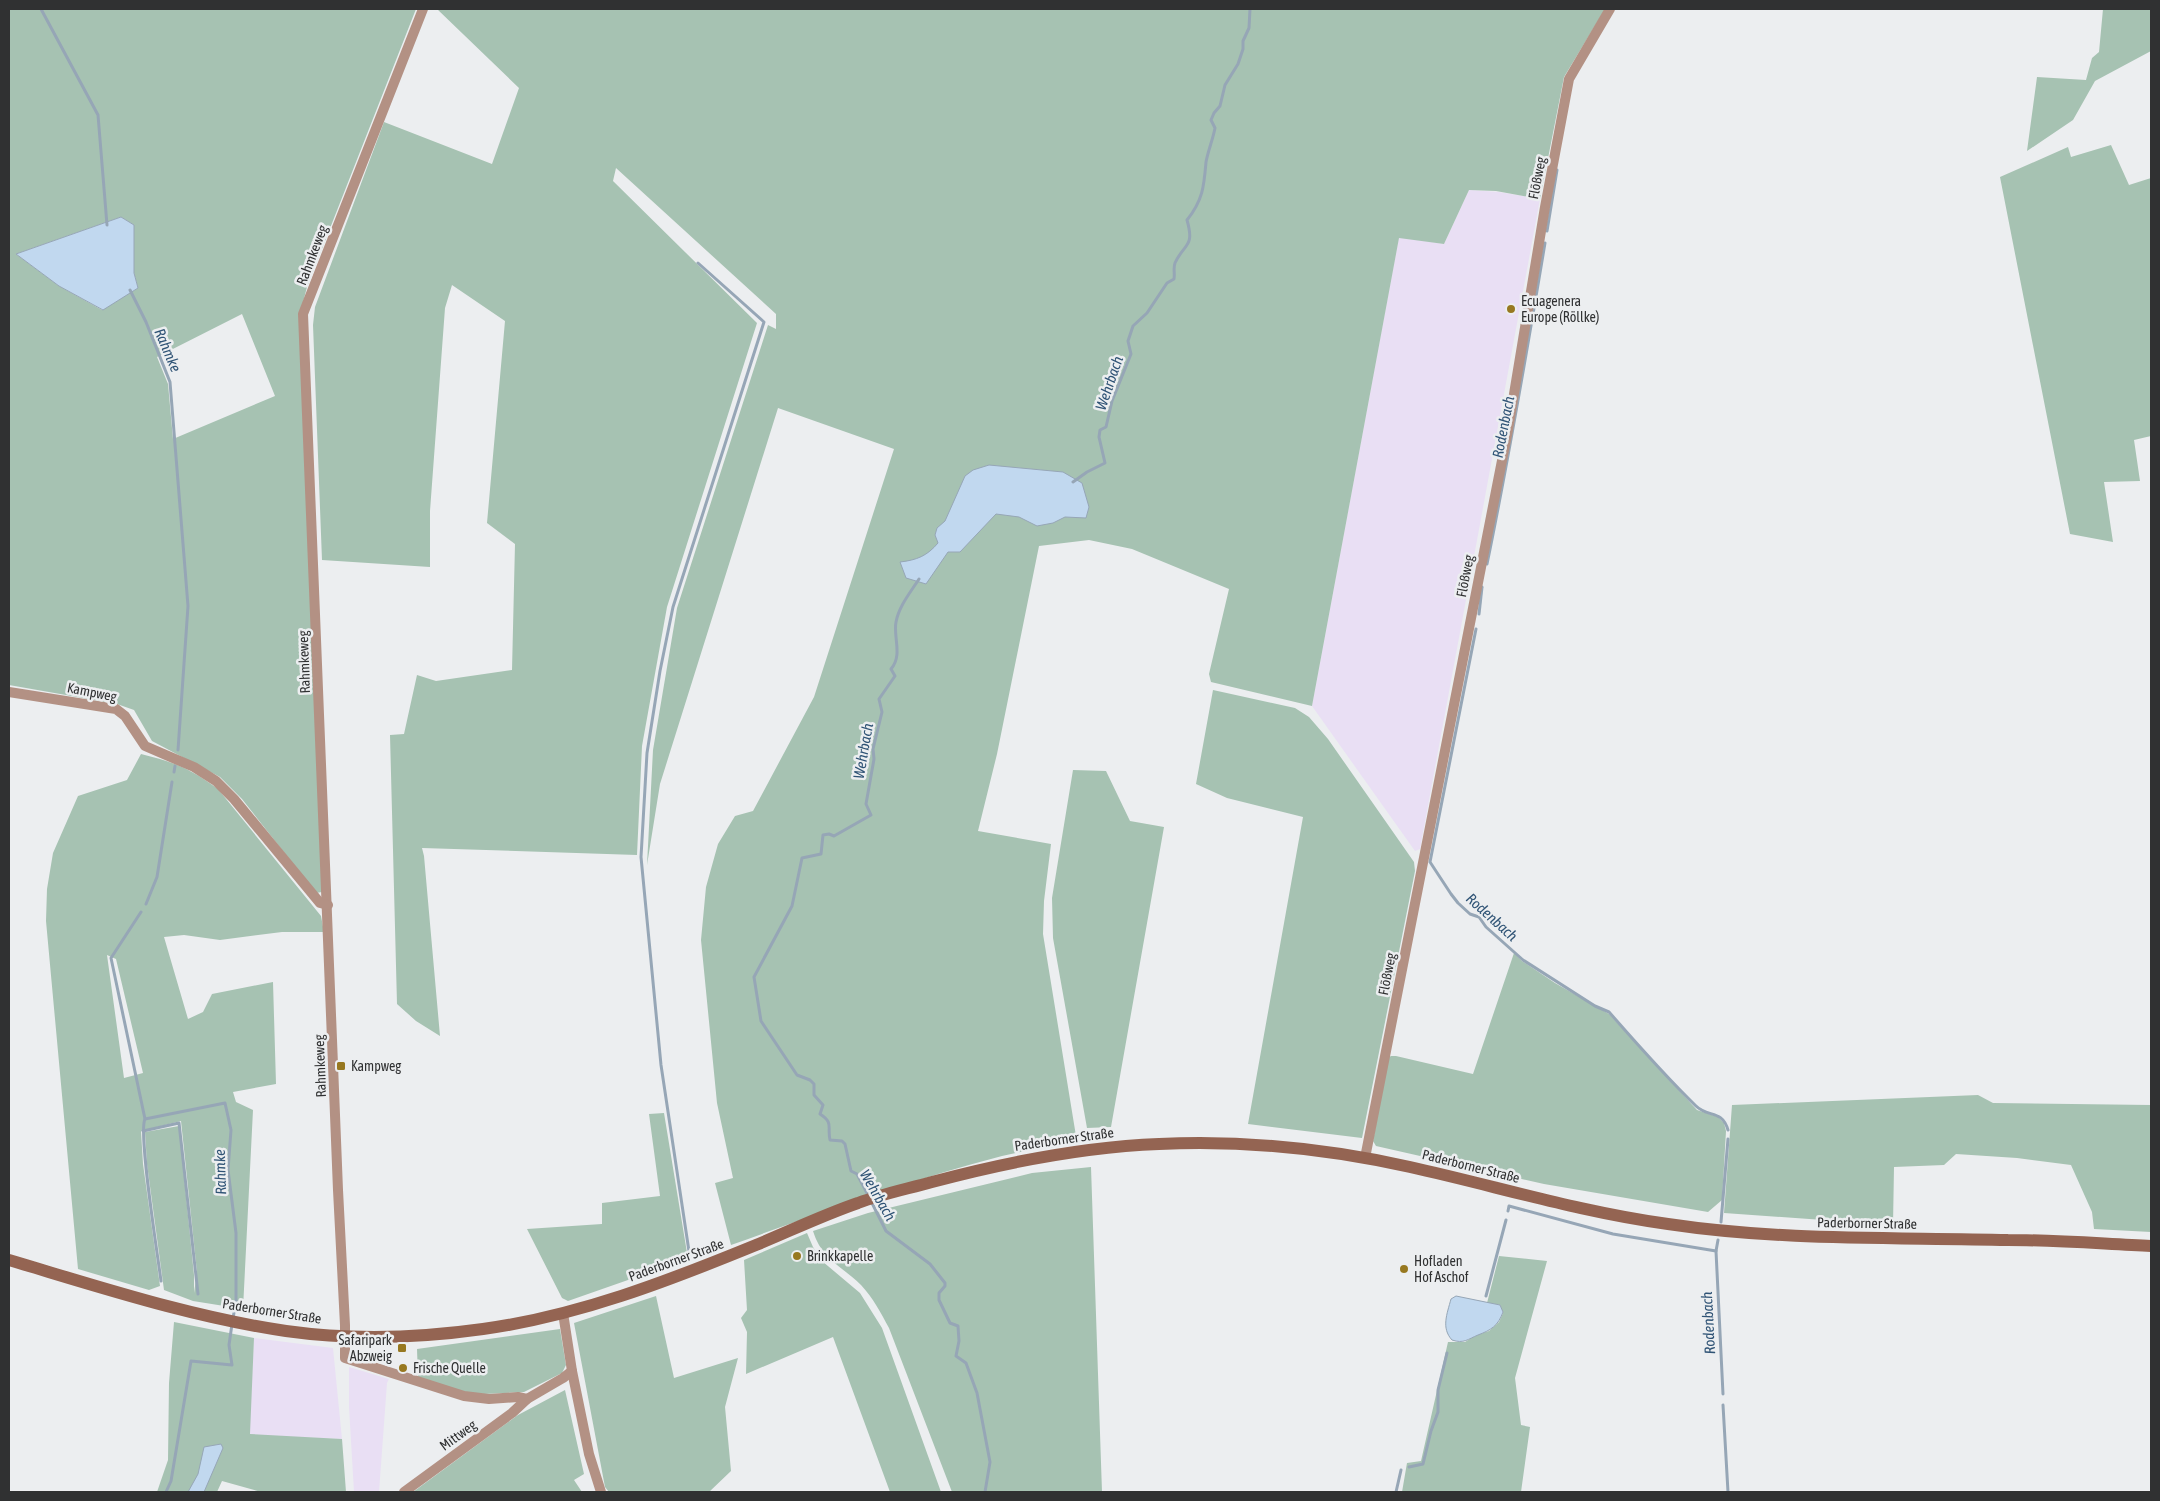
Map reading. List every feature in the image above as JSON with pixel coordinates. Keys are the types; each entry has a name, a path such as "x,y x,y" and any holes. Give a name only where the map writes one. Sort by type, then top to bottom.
{"main road":[{"name":"Paderborner Straße","path":"9,1260 175,1308 291,1332 345,1336 446,1334 508,1325 563,1313 609,1300 658,1283 858,1203 875,1198 1016,1161 1109,1147 1162,1143 1216,1143 1314,1150 1365,1158 1417,1168 1616,1216 1721,1231 1839,1238 2008,1240 2151,1246"}],"street":[{"name":"Rahmkeweg","path":"345,1336 303,314 423,9"},
{"name":"Flößweg","path":"1365,1158 1508,430 1545,207 1569,79 1610,9"},
{"name":"Kampweg","path":"9,692 116,708 125,716 145,746 194,767 216,781 234,799 320,903 328,904"},
{"path":"563,1313 572,1371 590,1454 601,1492"},
{"name":"Mittweg","path":"345,1336 345,1358 464,1396 489,1399 527,1399"},
{"name":"Mittweg","path":"404,1492 512,1413 527,1399 572,1371"}],"shaded area":[{"path":"1469,190 1499,192 1540,199 1420,849 1415,851 1312,706 1399,237 1444,244"},
{"path":"254,1338 333,1348 342,1439 249,1435"},
{"path":"349,1367 389,1379 387,1383 379,1492 354,1492 349,1407"}],"green space":[{"path":"9,9 416,9 307,287 300,314 322,892 316,893 242,799 220,777 152,741 134,710 117,704 9,685","holes":["121,217 134,225 134,273 138,288 102,310 59,286 16,254","242,314 275,396 173,439 168,384 157,357"]},
{"path":"437,9 1605,9 1564,77 1540,199 1496,191 1469,190 1444,244 1399,238 1312,706 1211,682 1209,674 1229,589 1132,549 1089,540 1039,546 997,754 978,831 1051,844 1044,901 1043,934 1076,1136 1073,1144 1011,1154 968,1165 865,1198 731,1245 715,1183 733,1178 717,1103 701,940 706,887 718,844 735,816 753,811 814,697 894,449 778,408 660,784 647,865 653,750 677,608 768,325 776,329 776,314 616,168 613,181 757,323 667,607 642,746 637,855 422,848 440,1036 416,1021 397,1004 390,735 404,734 417,675 436,681 512,670 515,544 487,523 505,321 452,285 445,308 430,511 430,567 322,560 313,325 315,307 384,122 492,164 519,88"},
{"path":"2103,9 2151,9 2151,51 2095,81 2073,120 2027,151 2037,77 2086,80 2092,58 2099,52"},
{"path":"2111,145 2129,185 2151,178 2151,436 2134,440 2140,481 2104,482 2113,542 2070,534 2000,177 2068,147 2071,157"},
{"path":"1213,690 1295,708 1309,717 1328,739 1414,862 1415,871 1362,1138 1248,1124 1303,817 1227,798 1196,784"},
{"path":"141,754 182,767 218,789 321,916 324,932 282,932 220,940 184,935 164,937 188,1019 203,1012 212,994 273,982 276,1084 233,1092 236,1102 253,1110 243,1309 193,1301 164,1290 147,1164 145,1132 179,1126 194,1275 194,1293 197,1272 181,1121 141,1131 143,1164 160,1286 149,1290 78,1269 46,921 47,889 53,853 78,796 127,780","holes":["107,955 116,959 143,1073 124,1078"]},
{"path":"1073,770 1106,771 1130,821 1164,827 1111,1127 1087,1128 1053,938 1052,898"},
{"path":"1514,953 1522,961 1555,983 1609,1014 1697,1110 1718,1117 1724,1123 1726,1131 1722,1200 1708,1212 1544,1184 1376,1146 1373,1141 1388,1058 1396,1056 1473,1074"},
{"path":"1978,1095 1993,1103 2151,1105 2151,1232 2094,1229 2092,1212 2071,1165 2017,1158 1956,1154 1944,1165 1894,1167 1893,1225 1724,1213 1732,1105"},
{"path":"664,1113 688,1259 568,1301 562,1298 527,1229 602,1224 602,1203 660,1196 649,1114"},
{"path":"1091,1167 1102,1492 952,1492 889,1328 865,1290 854,1278 827,1256 813,1231 868,1213 1032,1173"},
{"path":"807,1233 822,1261 860,1293 882,1328 941,1492 890,1492 833,1337 746,1374 747,1332 741,1318 747,1310 744,1260"},
{"path":"1499,1256 1547,1261 1515,1378 1521,1425 1530,1427 1521,1492 1402,1492 1407,1463 1421,1461 1448,1342 1465,1342 1476,1335 1489,1331 1499,1322 1503,1313 1500,1305 1487,1303"},
{"path":"656,1296 674,1378 738,1358 725,1407 731,1471 709,1492 609,1492 605,1487 574,1323"},
{"path":"174,1322 254,1338 250,1434 342,1439 346,1492 261,1492 222,1481 217,1492 157,1492 168,1460 169,1383"},
{"path":"560,1329 566,1365 562,1373 524,1392 467,1393 418,1377 417,1349"},
{"path":"565,1390 584,1474 574,1480 582,1492 413,1492 518,1415"}],"water":[{"path":"121,217 134,225 134,273 138,288 103,310 59,286 16,254"},
{"path":"989,465 1063,472 1082,483 1089,507 1086,518 1065,517 1053,523 1037,526 1019,517 996,514 960,552 948,552 926,584 906,578 900,562 921,557 938,543 935,535 937,528 945,521 965,476 973,470"},
{"path":"1456,1296 1500,1305 1503,1312 1501,1317 1494,1327 1487,1331 1463,1341 1452,1340 1447,1331 1446,1321 1451,1299"},
{"path":"221,1444 223,1448 204,1492 188,1492 198,1474 204,1447"}],"waterway":[{"name":"Rahmke","path":"41,9 98,115 107,225"},
{"name":"Wehrbach","path":"1073,482 1105,463 1099,437 1100,430 1106,427 1112,401 1131,354 1128,341 1133,326 1147,313 1167,283 1174,279 1175,263 1189,241 1187,220 1200,199 1202,192 1206,162 1215,128 1211,120 1220,106 1225,85 1238,64 1243,49 1243,41 1249,28 1250,9"},
{"name":"Rodenbach","path":"1547,231 1557,170"},
{"name":"Rodenbach","path":"1487,564 1525,364 1545,243"},
{"path":"690,1258 661,1065 641,857 647,753 660,671 673,607 764,322 698,263"},
{"name":"Rahmke","path":"130,290 146,322 170,382 188,606 178,750"},
{"name":"Wehrbach","path":"868,1195 857,1174 851,1171 845,1144 842,1141 830,1140 829,1123 820,1114 823,1105 814,1095 814,1084 810,1080 797,1075 761,1021 754,977 792,906 802,858 821,854 823,835 829,834 834,836 871,815 866,804 874,759 873,749 882,712 879,699 895,676 891,669 895,664 897,652 895,628 897,616 919,579"},
{"name":"Rodenbach","path":"1479,614 1482,587"},
{"name":"Rodenbach","path":"1476,629 1430,862 1451,894 1470,914 1479,917 1486,927 1523,960 1595,1006 1609,1012 1696,1106 1705,1112 1718,1116 1725,1123 1728,1130"},
{"name":"Rahmke","path":"174,772 175,766"},
{"name":"Rahmke","path":"146,904 157,877 172,782"},
{"name":"Rahmke","path":"141,912 111,958 145,1119 225,1103 231,1130 228,1170 236,1233 236,1302 233,1318"},
{"path":"145,1119 144,1146 146,1170 161,1281"},
{"name":"Rahmke","path":"143,1131 179,1123 198,1294"},
{"name":"Rodenbach","path":"1721,1222 1728,1139"},
{"name":"Wehrbach","path":"871,1201 886,1231 930,1264 945,1283 945,1286 939,1293 939,1300 950,1323 958,1326 959,1341 956,1356 966,1363 977,1393 990,1462 985,1492"},
{"name":"Rodenbach","path":"1508,1211 1509,1206 1613,1234 1716,1251"},
{"name":"Rodenbach","path":"1486,1296 1506,1220"},
{"name":"Rodenbach","path":"1718,1240 1716,1251 1723,1394"},
{"name":"Rahmke","path":"166,1492 171,1481 191,1361 232,1365 229,1345 232,1324"},
{"name":"Rodenbach","path":"1409,1467 1423,1464 1438,1412 1438,1390 1447,1353"},
{"name":"Rodenbach","path":"1723,1405 1728,1492"},
{"name":"Rodenbach","path":"1396,1492 1401,1470"}],"place":[{"name":"Ecuagenera Europe (Röllke)","path":"1511,309"},
{"name":"Kampweg","path":"341,1066"},
{"name":"Brinkkapelle","path":"797,1256"},
{"name":"Hofladen Hof Aschof","path":"1404,1269"},
{"name":"Safaripark Abzweig","path":"402,1348"},
{"name":"Frische Quelle","path":"403,1368"}]}
